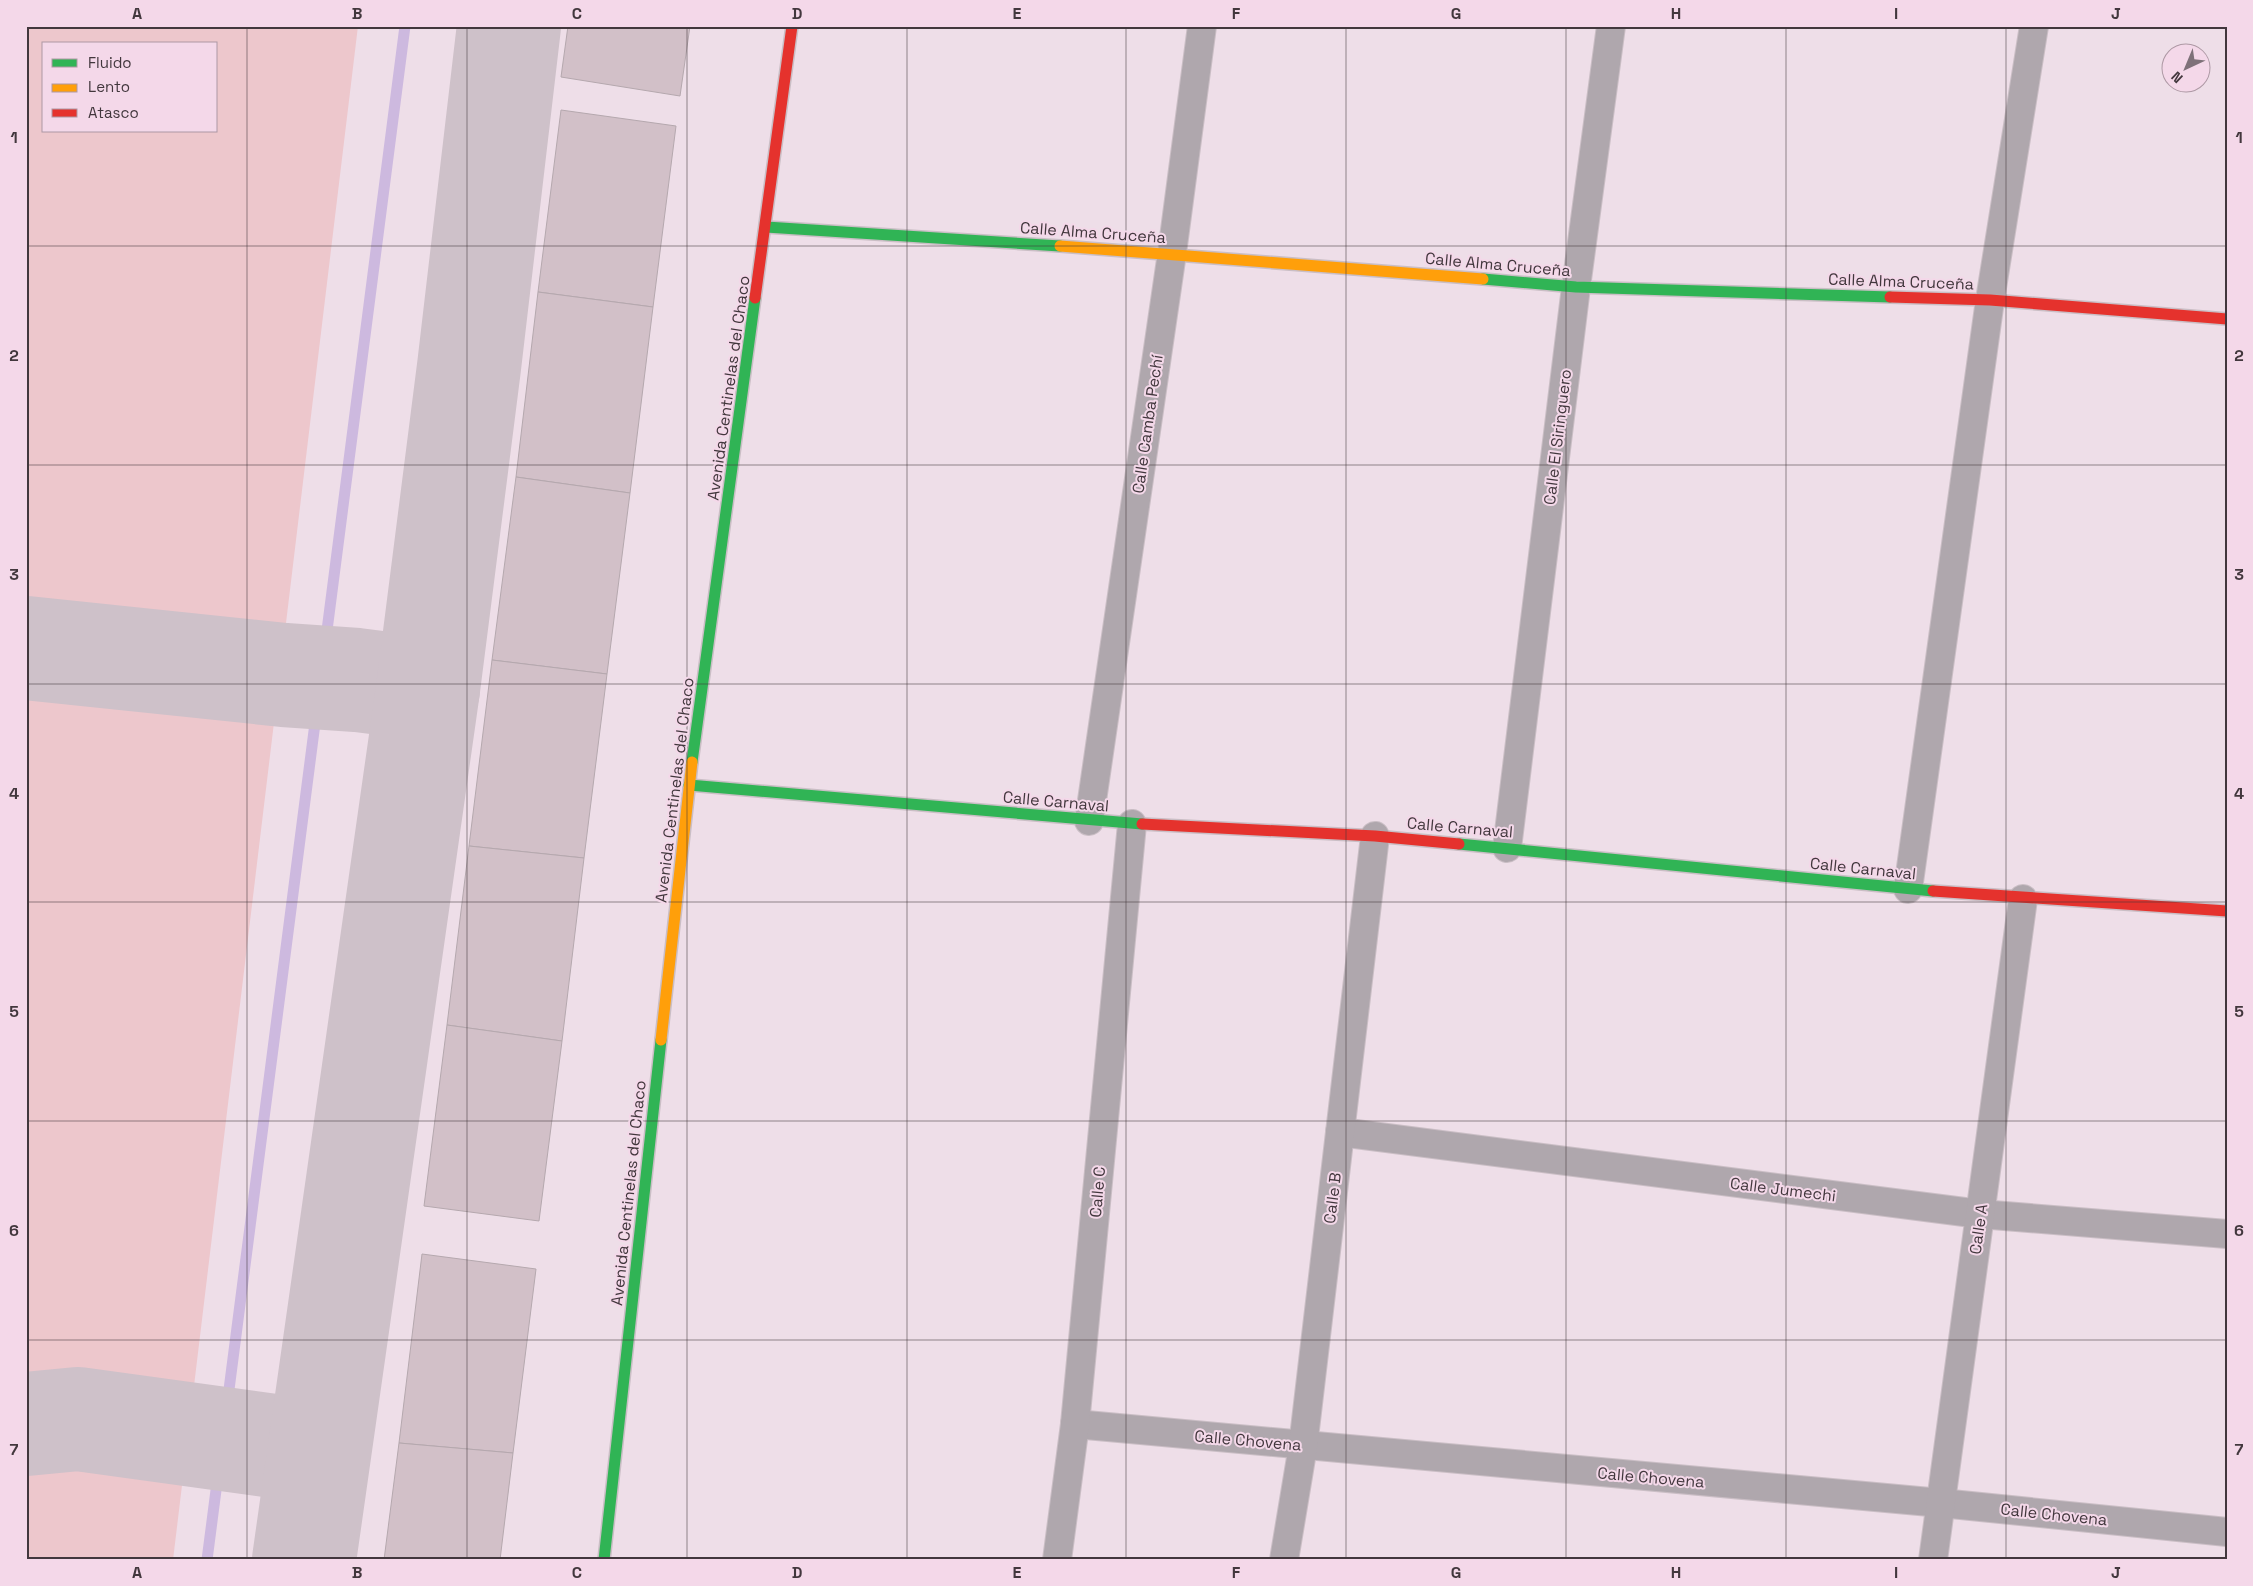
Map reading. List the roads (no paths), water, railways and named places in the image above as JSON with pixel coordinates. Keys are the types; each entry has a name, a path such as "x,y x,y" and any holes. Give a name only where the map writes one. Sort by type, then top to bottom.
{"street":[{"name":"Avenida Centinelas del Chaco","path":"604,1560 689,785 792,26"},
{"name":"Calle Camba Pechí","path":"1089,821 1172,254 1202,26"},
{"name":"Calle El Siringuero","path":"1506,848 1610,26"},
{"path":"1908,889 1990,300 2034,26"},
{"name":"Calle Alma Cruceña","path":"766,227 1172,254 1576,287 1990,300 2227,319"},
{"name":"Calle Carnaval","path":"689,785 1089,821 1375,836 1908,889 2023,899 2227,912"},
{"name":"Calle C","path":"1057,1560 1075,1424 1132,824"},
{"name":"Calle B","path":"1284,1560 1303,1446 1375,836"},
{"name":"Calle A","path":"1933,1560 2023,899"},
{"name":"Calle Jumechi","path":"1340,1132 1980,1214 2227,1234"},
{"name":"Calle Chovena","path":"1075,1424 1940,1503 2227,1532"}],"waterway":[{"path":"207,1560 405,26"}]}
